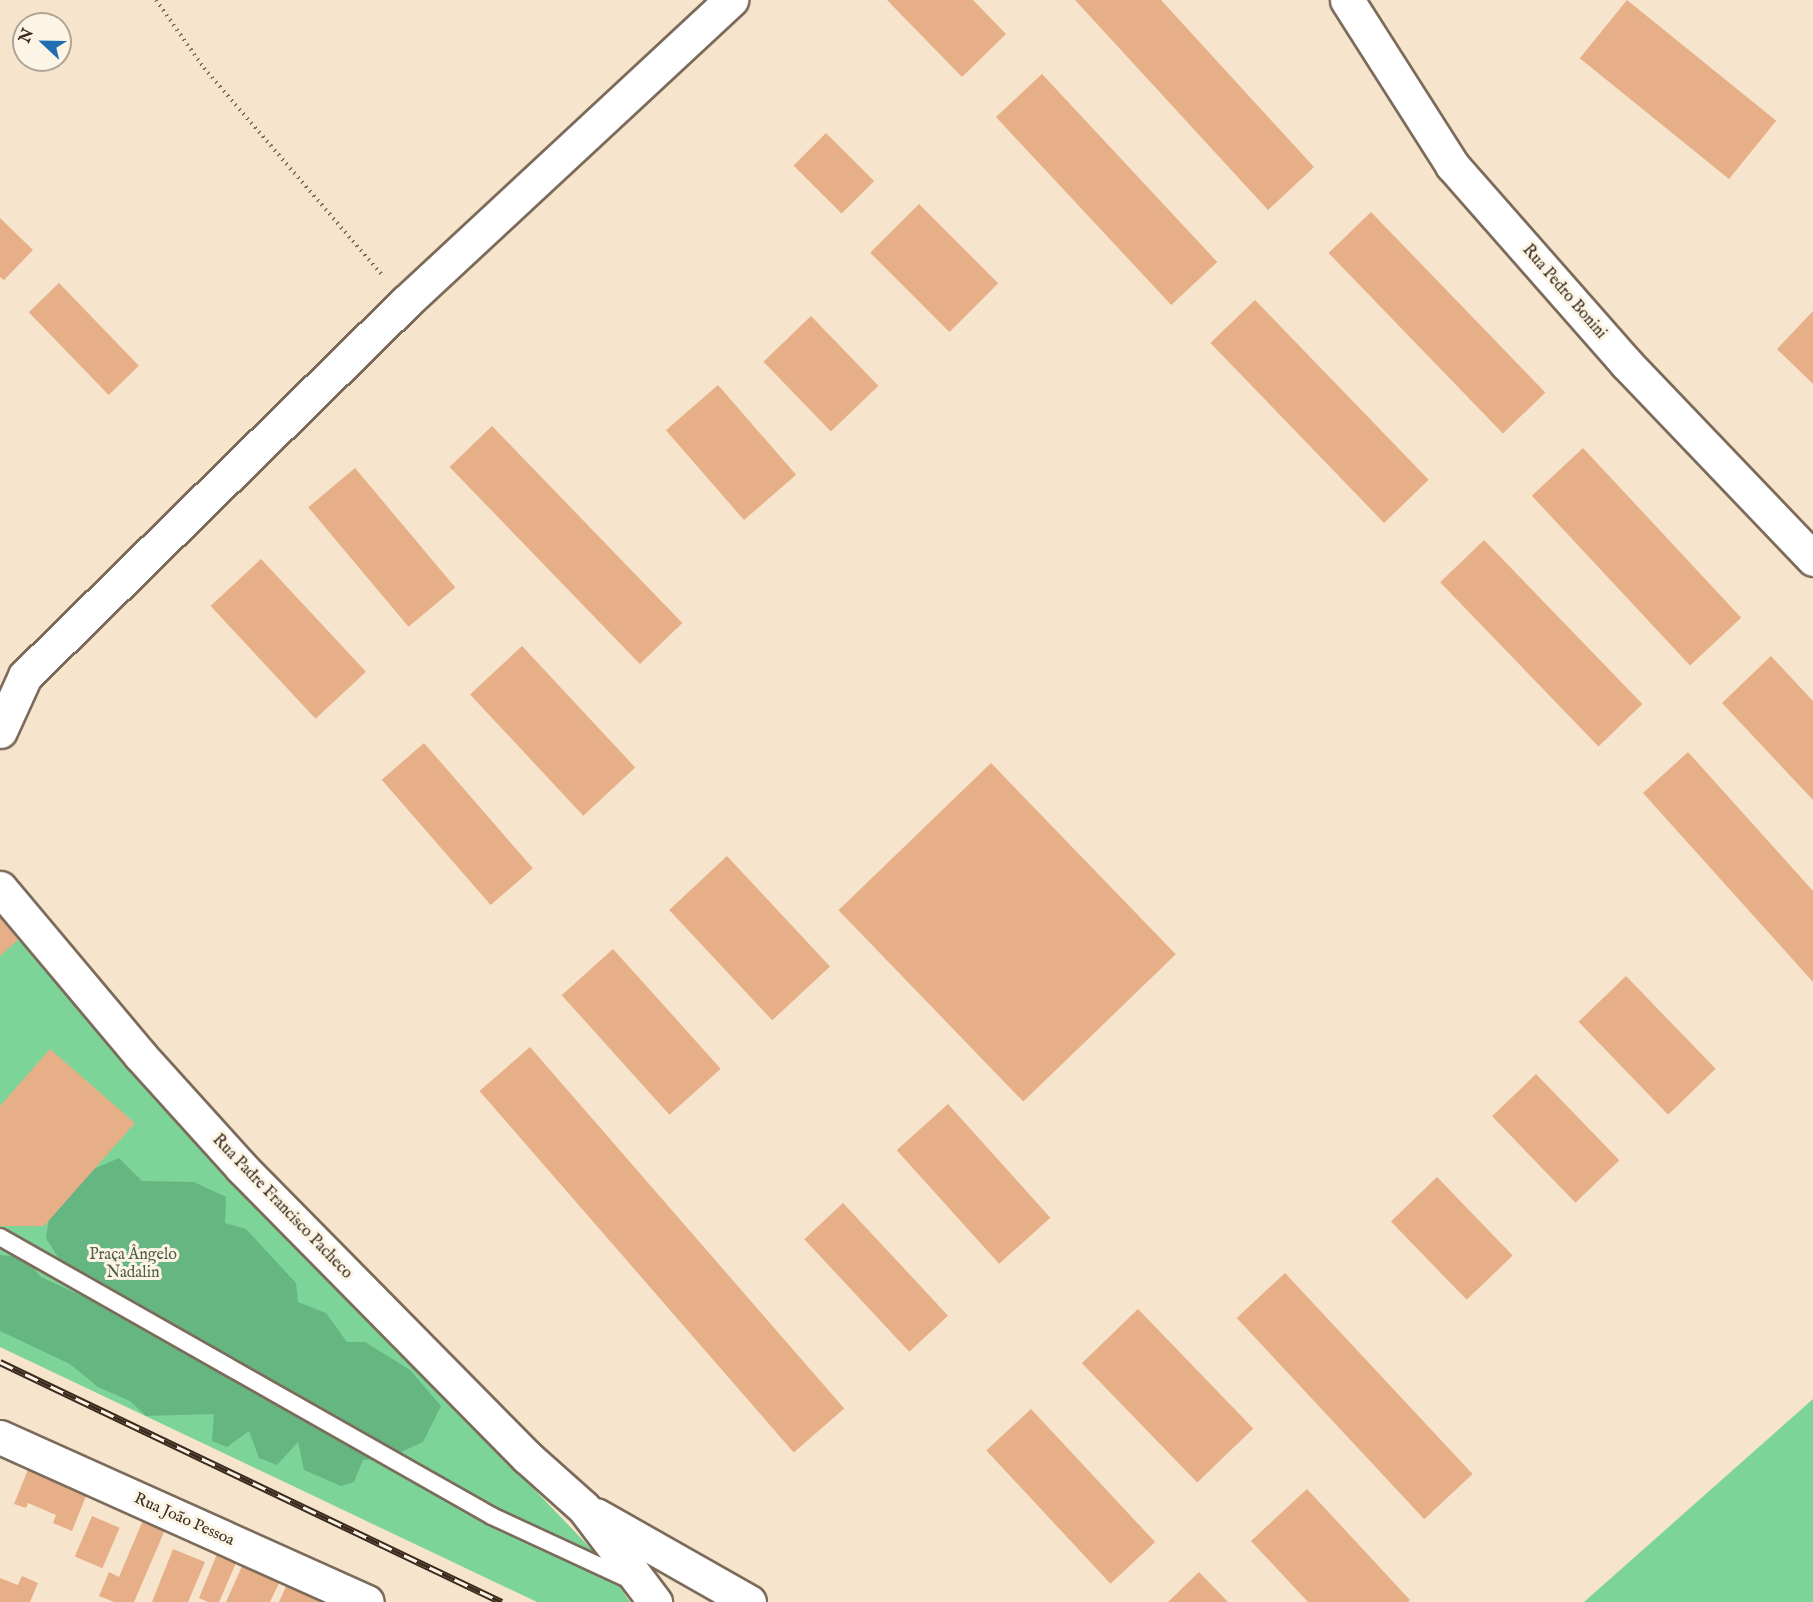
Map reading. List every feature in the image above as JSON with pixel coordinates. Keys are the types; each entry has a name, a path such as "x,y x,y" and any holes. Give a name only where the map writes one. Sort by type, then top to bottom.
{"street":[{"path":"0,731 25,676 406,302 731,0"},
{"name":"Rua Pedro Bonini","path":"1347,0 1452,165 1626,363 1813,559"},
{"name":"Rua Padre Francisco Pacheco","path":"0,888 140,1056 242,1168 527,1457 584,1508 656,1597"},
{"name":"Rua João Pessoa","path":"0,1437 367,1602"},
{"name":"Rua Padre Francisco Pacheco","path":"584,1508 699,1570 749,1602"},
{"path":"656,1597 699,1570"}],"lane":[{"path":"0,1237 492,1516 656,1597"}],"path":[{"path":"156,0 204,68 406,302"}],"green space":[{"name":"Praça Ângelo Nadalin","path":"0,902 203,1144 600,1558 630,1602 537,1602 0,1347"},
{"path":"119,1158 142,1181 194,1182 226,1197 225,1223 246,1229 296,1283 298,1302 326,1313 347,1342 365,1342 410,1370 441,1406 423,1442 388,1458 363,1460 354,1482 341,1486 304,1470 298,1442 277,1465 259,1458 249,1431 227,1447 212,1441 214,1414 146,1416 130,1401 98,1387 70,1364 0,1331 0,1255 24,1257 41,1277 82,1296 46,1238 50,1212 73,1178"},
{"path":"1813,1399 1813,1602 1584,1602"}],"building":[{"path":"887,0 973,0 1006,34 962,77"},
{"path":"1075,0 1161,0 1314,167 1268,210"},
{"path":"1627,0 1776,121 1729,179 1580,58"},
{"path":"1042,74 1217,262 1171,305 996,117"},
{"path":"826,133 874,181 842,214 793,166"},
{"path":"919,204 998,283 949,332 870,253"},
{"path":"1371,212 1545,393 1503,434 1329,253"},
{"path":"0,218 33,250 4,280 0,277"},
{"path":"59,283 139,366 109,395 29,312"},
{"path":"1255,300 1429,480 1384,523 1210,343"},
{"path":"1813,311 1813,384 1777,349"},
{"path":"811,316 878,386 831,432 764,362"},
{"path":"718,385 796,475 744,520 666,430"},
{"path":"492,426 682,623 640,664 450,467"},
{"path":"1583,448 1741,618 1690,665 1532,496"},
{"path":"355,468 455,588 409,627 308,507"},
{"path":"1484,540 1642,704 1599,746 1440,582"},
{"path":"261,559 366,672 316,719 211,606"},
{"path":"522,646 635,767 583,816 470,694"},
{"path":"1771,656 1813,701 1813,800 1722,703"},
{"path":"424,743 533,868 491,905 382,780"},
{"path":"1688,752 1813,891 1813,982 1643,793"},
{"path":"991,763 1176,954 1023,1102 838,910"},
{"path":"727,856 830,966 772,1020 669,910"},
{"path":"0,903 26,933 0,956"},
{"path":"613,949 721,1069 669,1115 562,995"},
{"path":"1626,976 1716,1069 1668,1115 1579,1022"},
{"path":"530,1047 844,1409 794,1452 479,1091"},
{"path":"50,1049 135,1123 44,1226 0,1226 0,1106"},
{"path":"1536,1074 1619,1160 1575,1203 1492,1116"},
{"path":"948,1104 1050,1218 999,1264 897,1150"},
{"path":"1437,1177 1513,1255 1467,1300 1391,1221"},
{"path":"843,1203 948,1316 909,1352 804,1239"},
{"path":"1285,1273 1473,1474 1424,1519 1237,1318"},
{"path":"1138,1309 1253,1428 1197,1483 1082,1363"},
{"path":"1031,1409 1155,1542 1111,1584 986,1451"},
{"path":"29,1467 88,1491 72,1531 53,1523 56,1515 28,1503 26,1508 14,1504"},
{"path":"1307,1489 1410,1600 1408,1602 1308,1602 1251,1541"},
{"path":"146,1513 168,1523 134,1602 114,1602 99,1596 109,1572 119,1577"},
{"path":"92,1516 120,1528 102,1568 75,1557"},
{"path":"173,1549 205,1562 188,1602 152,1602"},
{"path":"217,1554 236,1563 219,1602 208,1602 199,1598"},
{"path":"243,1564 280,1581 270,1602 226,1602"},
{"path":"1199,1572 1228,1602 1168,1602"},
{"path":"22,1576 38,1583 30,1602 0,1602 0,1578 18,1585"},
{"path":"287,1584 329,1602 279,1602"}],"railway":[{"path":"0,1362 502,1602"}]}
